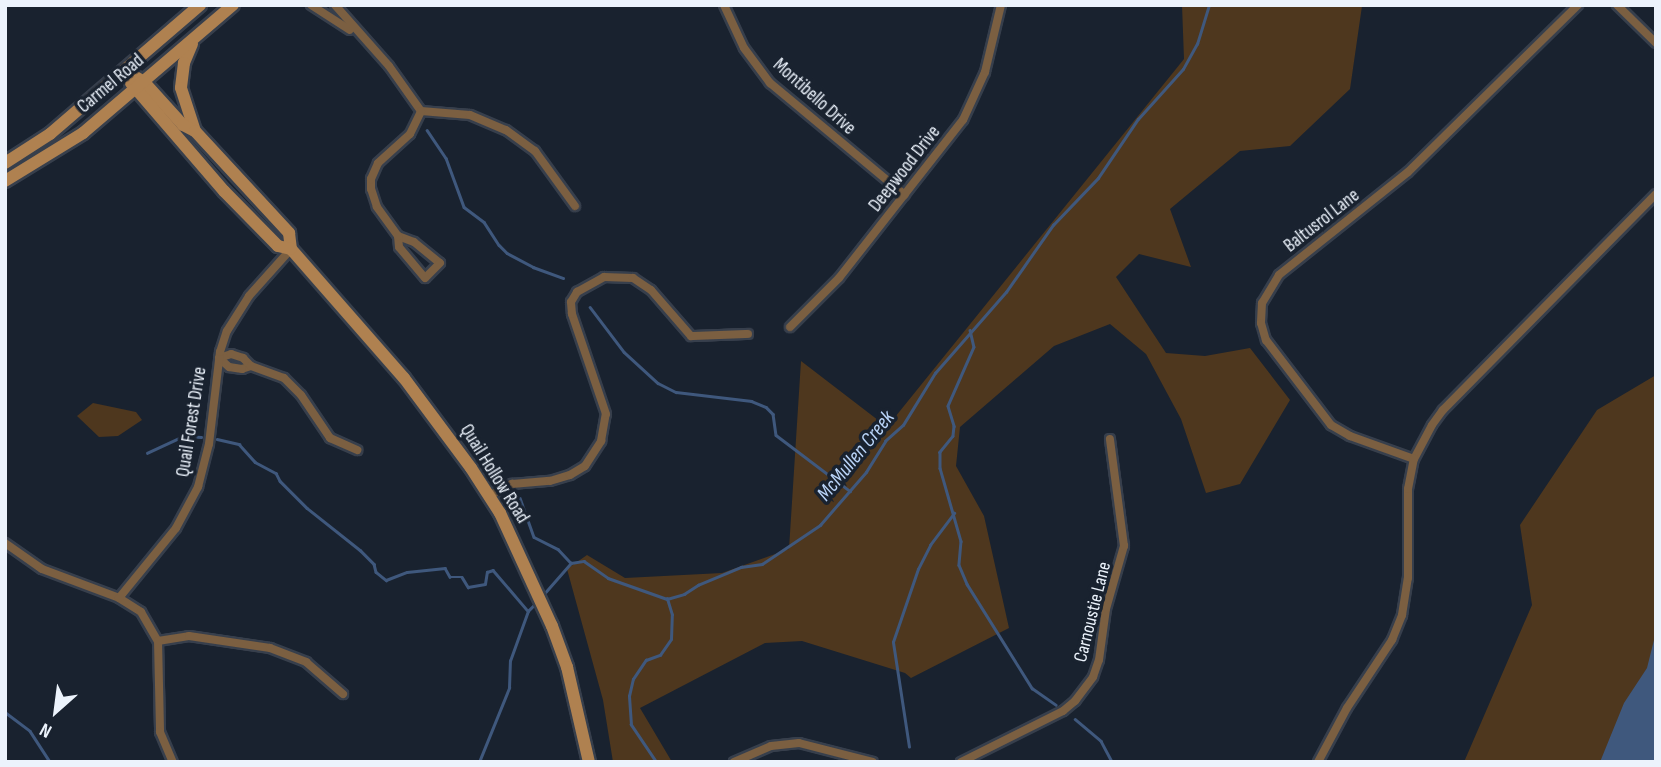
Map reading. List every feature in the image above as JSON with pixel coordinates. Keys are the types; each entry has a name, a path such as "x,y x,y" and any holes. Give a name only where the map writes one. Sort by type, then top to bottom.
{"main road":[{"name":"Carmel Road","path":"5,163 50,134 200,5"},
{"name":"Carmel Road","path":"5,181 83,133 233,5"},
{"path":"195,38 184,63 181,88 195,131"},
{"name":"Quail Hollow Road","path":"125,71 278,246 291,249"},
{"name":"Quail Hollow Road","path":"139,86 183,125 195,131 289,233 291,249 404,378 489,496 521,557 552,626 566,667 589,762"}],"street":[{"path":"311,5 368,40"},
{"path":"335,5 344,19 368,40 421,111 470,114 506,130 535,151 575,206"},
{"name":"Montibello Drive","path":"724,5 744,48 770,83 905,195"},
{"name":"Deepwood Drive","path":"790,327 839,278 953,135 976,96 1001,5"},
{"name":"Baltusrol Lane","path":"1415,459 1346,434 1319,413 1266,340 1261,313 1265,294 1279,275 1437,145 1578,5"},
{"path":"1617,5 1656,43"},
{"path":"398,236 414,242 440,263 425,278 400,247 398,236 377,207 372,179 378,163 410,134 421,111"},
{"path":"1318,762 1347,708 1392,640 1402,615 1408,578 1408,489 1415,459 1432,425 1443,410 1656,194"},
{"name":"Quail Forest Drive","path":"119,598 176,528 198,487 208,444 219,358 227,331 249,296 291,249"},
{"path":"489,496 512,484 550,481 570,475 585,466 601,441 606,414 572,314 571,302 577,292 604,277 633,278 651,290 691,336 748,334"},
{"path":"219,358 231,354 243,358 251,366 284,378 301,395 330,438 357,450"},
{"name":"Carnoustie Lane","path":"961,762 1063,711 1075,701 1093,677 1099,660 1106,609 1124,546 1110,439"},
{"path":"5,543 42,569 119,598 141,612 158,641 160,732 173,762"},
{"path":"158,641 189,636 270,648 306,662 343,694"},
{"path":"734,762 750,758 771,746 799,743 873,762"}],"shaded area":[{"path":"1182,5 1362,6 1350,89 1290,146 1240,151 1170,209 1191,267 1139,254 1116,277 1166,353 1205,356 1250,348 1290,400 1240,484 1206,493 1181,419 1146,354 1110,324 1054,346 960,427 956,466 984,516 1009,628 911,678 905,673 802,641 765,643 640,708 672,762 613,762 603,700 567,569 587,555 625,578 722,573 789,549 801,361 887,427 1184,59"},
{"path":"1656,375 1656,762 1464,762 1532,605 1520,525 1597,410"},
{"path":"93,403 136,412 142,420 118,436 99,437 77,416"}],"water":[{"path":"1656,632 1656,762 1600,762 1624,703 1647,668"}],"waterway":[{"name":"McMullen Creek","path":"542,596 571,563 584,561 608,578 667,599 684,594 698,585 741,567 762,564 820,525 866,472 885,441 903,425 935,373 1006,292 1053,225 1098,178 1138,119 1183,69 1197,44 1209,5"},
{"path":"427,130 446,158 464,207 484,222 507,253 533,267 563,278"},
{"path":"590,307 624,352 658,383 676,392 751,401 766,407 773,414 776,435 850,491"},
{"path":"970,330 974,347 948,406 954,426 953,436 940,452 940,468 961,541 959,565 967,584 1032,688 1056,705"},
{"path":"147,453 183,436 201,437"},
{"path":"217,439 239,444 255,462 276,473 280,481 307,508 360,550 374,564 376,572 386,580 407,572 445,568 450,577 462,577 468,587 485,584 487,572 493,570 528,611"},
{"path":"520,498 534,537 558,549 571,563"},
{"path":"909,747 893,642 918,569 930,545 954,513"},
{"path":"656,762 631,725 629,696 633,679 646,660 660,655 671,639 672,615 667,599"},
{"name":"McMullen Creek","path":"479,762 509,688 510,661 528,611 535,604"},
{"path":"5,712 30,731 50,762"},
{"path":"1075,719 1101,741 1112,762"}]}
